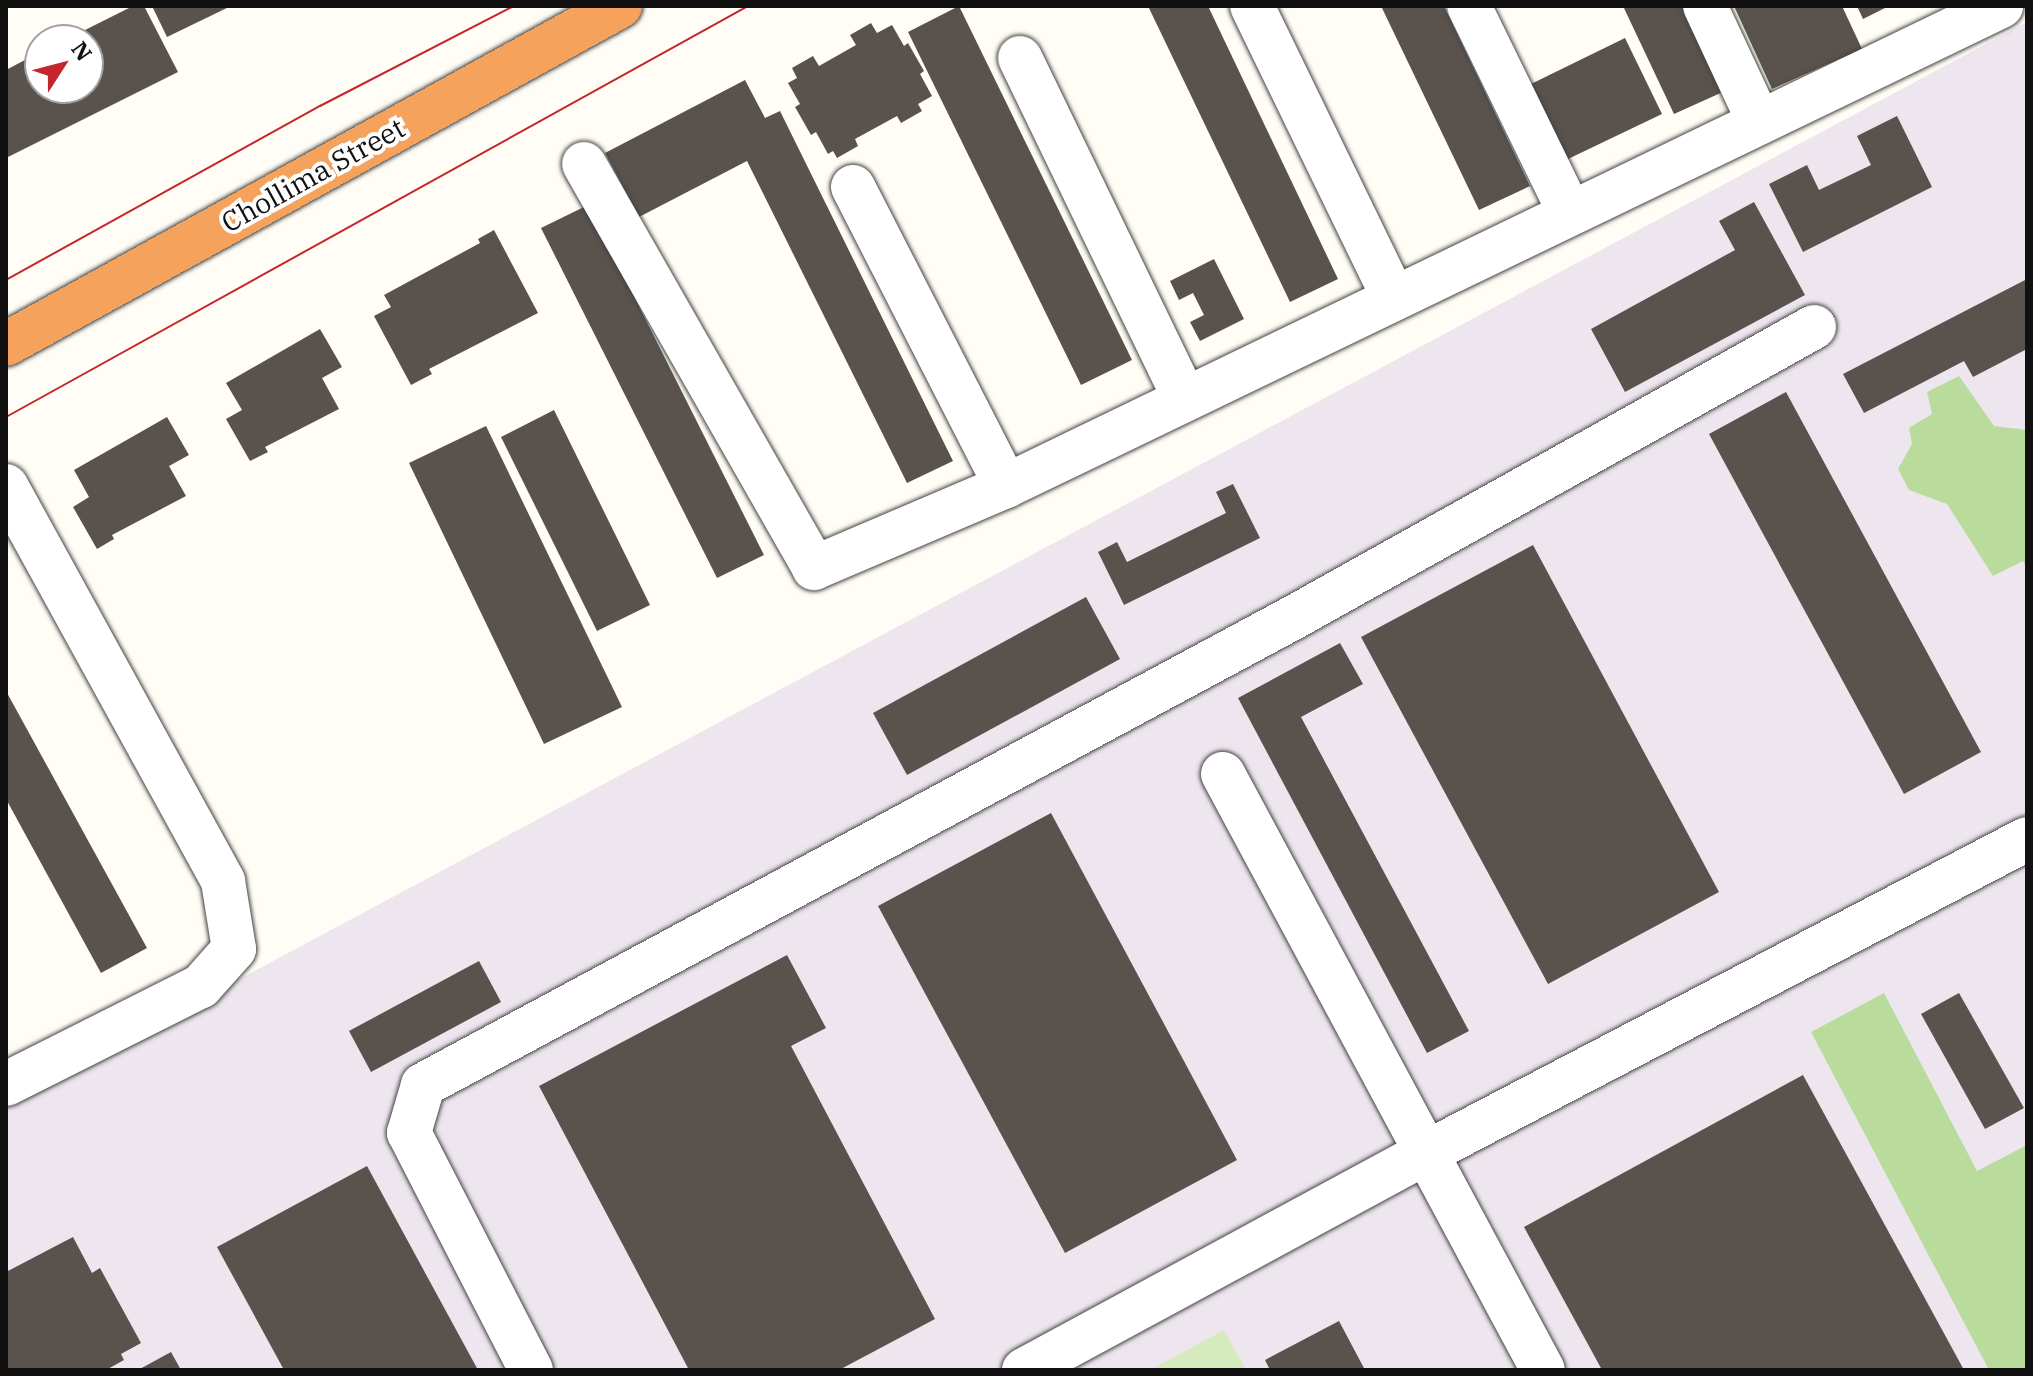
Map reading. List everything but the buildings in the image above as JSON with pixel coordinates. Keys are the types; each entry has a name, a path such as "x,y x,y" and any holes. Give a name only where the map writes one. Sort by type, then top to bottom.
{"highway":[{"name":"Chollima Street","path":"6,344 620,6"}],"street":[{"path":"1252,6 1394,298"},
{"path":"1469,6 1570,213"},
{"path":"1705,6 1759,122"},
{"path":"584,164 814,568 1006,486 2001,6"},
{"path":"1020,58 1185,399"},
{"path":"853,187 1006,486"},
{"path":"531,1370 409,1133 423,1085 1298,615 1814,327"},
{"path":"6,486 223,881 234,949 201,986 6,1084"},
{"path":"1223,774 1543,1370"},
{"path":"1024,1370 1426,1153 2027,839"}],"shaded area":[{"path":"2027,22 2027,1370 6,1370 6,1104"}],"green space":[{"path":"1959,376 1994,426 2027,430 2027,567 2023,561 1993,576 1947,504 1909,490 1898,469 1912,444 1909,428 1932,414 1927,392"},
{"path":"1884,993 1977,1171 2027,1145 2027,1370 1989,1370 1811,1032"},
{"path":"1224,1330 1246,1370 1150,1370"}],"tram line":[{"path":"6,280 320,106 514,6"},
{"path":"6,417 748,6"}]}
